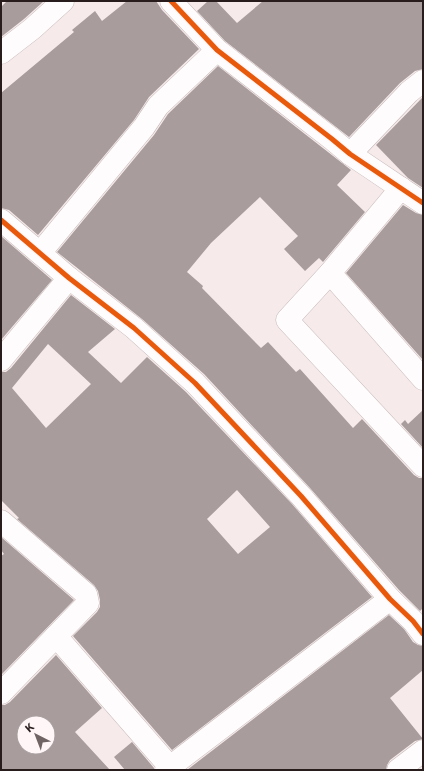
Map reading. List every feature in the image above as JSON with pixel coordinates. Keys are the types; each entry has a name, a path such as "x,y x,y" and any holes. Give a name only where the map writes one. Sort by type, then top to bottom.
{"street":[{"path":"1,53 32,29 63,1"},
{"path":"172,1 217,50 350,154 423,203"},
{"path":"40,253 144,127 158,106 217,50"},
{"path":"350,154 409,92 423,81"},
{"path":"401,188 330,273 287,320 423,466"},
{"path":"1,220 69,278 134,328 195,383 301,496 390,599 413,621 423,634"},
{"path":"330,273 423,379"},
{"path":"1,360 69,278"},
{"path":"1,521 86,594 88,603 1,694"},
{"path":"56,636 168,768 390,599"},
{"path":"398,770 423,751"}],"building":[{"path":"7,1 44,1 1,37 1,7"},
{"path":"127,1 156,1 162,10 199,49 149,97 134,120 38,235 9,210 1,208 1,93 74,32 72,30 95,11 102,21"},
{"path":"208,1 216,1 237,23 263,1 423,1 423,69 415,71 400,83 349,137 225,41 197,11"},
{"path":"218,66 351,170 337,185 365,212 323,262 319,258 305,271 284,249 298,236 260,197 211,243 187,272 203,286 202,288 261,348 268,342 296,372 300,369 353,428 362,419 414,475 419,478 423,478 423,608 420,611 399,590 310,488 204,374 142,319 57,252 154,135 168,114"},
{"path":"423,97 423,188 408,178 376,145"},
{"path":"403,205 416,213 423,215 423,360 346,273"},
{"path":"1,236 52,280 1,340"},
{"path":"71,295 115,329 88,352 121,383 147,357 186,392 292,504 372,597 172,750 73,636 97,612 100,607 98,591 94,585 17,519 19,518 1,500 1,372 6,372 11,368","holes":["48,344 91,384 46,428 12,388","237,490 270,527 238,554 207,519"]},
{"path":"423,410 423,448 401,424 405,420 408,424"},
{"path":"1,537 74,600 1,675 1,556 4,554 1,550"},
{"path":"389,615 404,629 413,642 423,646 423,670 390,698 423,739 415,741 390,760 386,770 187,770"},
{"path":"56,655 102,708 75,732 110,770 1,770 1,705 5,705 10,702"},
{"path":"132,742 154,768 154,770 125,770 114,757"}],"cycle path":[{"path":"171,1 217,50 350,154 423,203"},
{"path":"1,220 69,278 134,328 195,383 301,496 390,599 413,621 423,634"}]}
